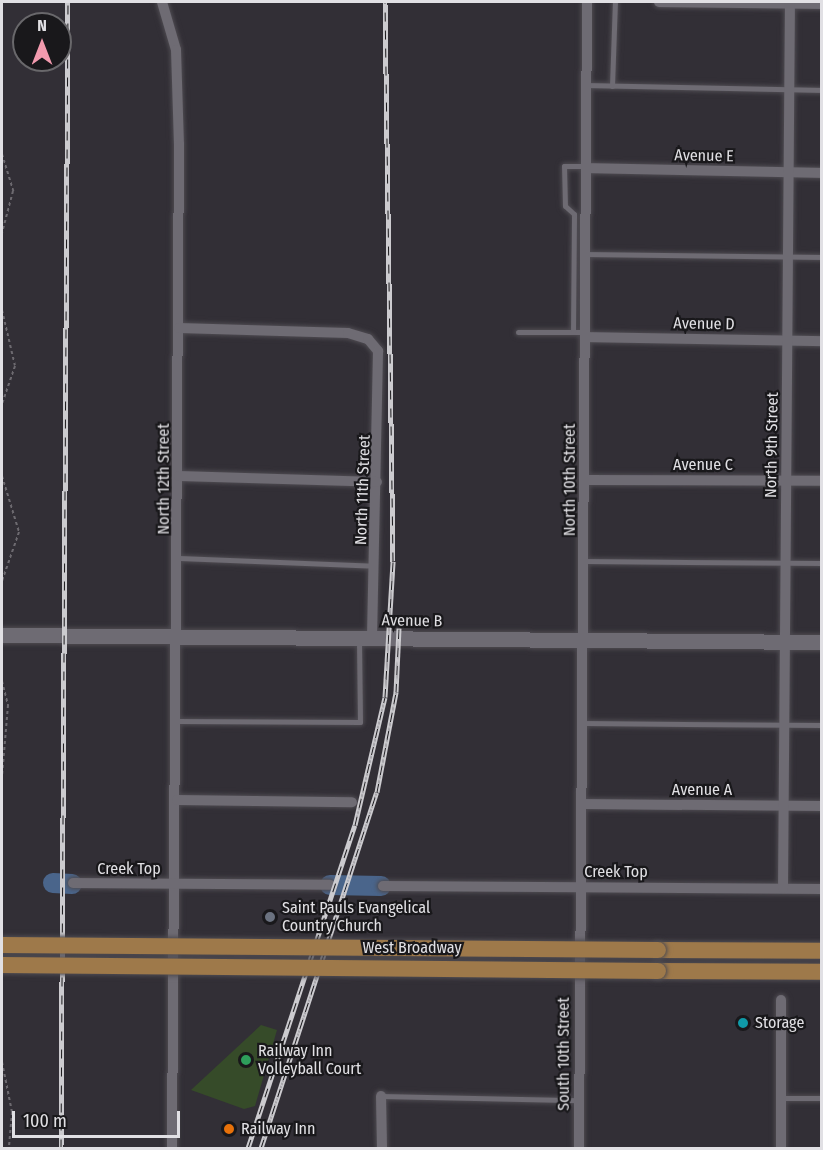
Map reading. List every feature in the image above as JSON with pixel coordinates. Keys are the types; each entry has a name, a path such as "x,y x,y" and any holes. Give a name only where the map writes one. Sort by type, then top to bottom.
{"main road":[{"name":"West Broadway","path":"2,945 822,951"},
{"name":"West Broadway","path":"2,965 822,972"}],"street":[{"name":"North 12th Street","path":"162,2 178,71 179,558 177,884 172,1149"},
{"name":"North 10th Street","path":"579,959 584,640 587,2"},
{"path":"659,2 822,4"},
{"name":"North 9th Street","path":"783,888 790,3"},
{"name":"Avenue E","path":"587,167 822,173"},
{"name":"North 11th Street","path":"179,328 348,333 374,345 380,366 375,566 365,638"},
{"name":"Avenue D","path":"586,334 822,341"},
{"path":"179,476 377,483"},
{"name":"Avenue C","path":"585,480 822,481"},
{"name":"Avenue B","path":"2,636 822,642"},
{"path":"177,800 352,801"},
{"name":"Avenue A","path":"582,804 822,806"},
{"name":"Creek Top","path":"73,884 330,885"},
{"name":"Creek Top","path":"383,886 822,889"},
{"name":"South 10th Street","path":"579,959 579,1149"},
{"path":"780,1149 781,1000"},
{"path":"381,1096 382,1149"}],"lane":[{"path":"612,86 615,2"},
{"path":"587,85 822,90"},
{"path":"573,332 574,214 565,206 564,166 587,167"},
{"path":"586,254 822,257"},
{"path":"518,332 586,334"},
{"path":"179,558 375,566"},
{"path":"584,561 822,563"},
{"path":"177,721 360,722 365,638"},
{"path":"583,723 822,725"},
{"path":"381,1096 579,1100"},
{"path":"780,1098 822,1098"}],"path":[{"path":"2,154 13,191 2,233"},
{"path":"2,310 15,366 2,404"},
{"path":"2,476 19,532 2,581"},
{"path":"2,681 8,705 2,777"},
{"path":"2,1062 12,1112 9,1149"}],"green space":[{"name":"Railway Inn Volleyball Court","path":"261,1025 277,1030 255,1106 244,1109 191,1090"}],"waterway":[{"path":"53,883 72,884"},
{"path":"330,885 381,886"}],"railway":[{"path":"61,1148 68,2"},
{"path":"248,1148 355,825 385,697 393,561 385,2"},
{"path":"261,1148 377,792 396,692 399,628"}],"place":[{"name":"Saint Pauls Evangelical Country Church","path":"270,917"},
{"name":"Storage","path":"743,1023"},
{"name":"Railway Inn Volleyball Court","path":"246,1060"},
{"name":"Railway Inn","path":"229,1129"}]}
